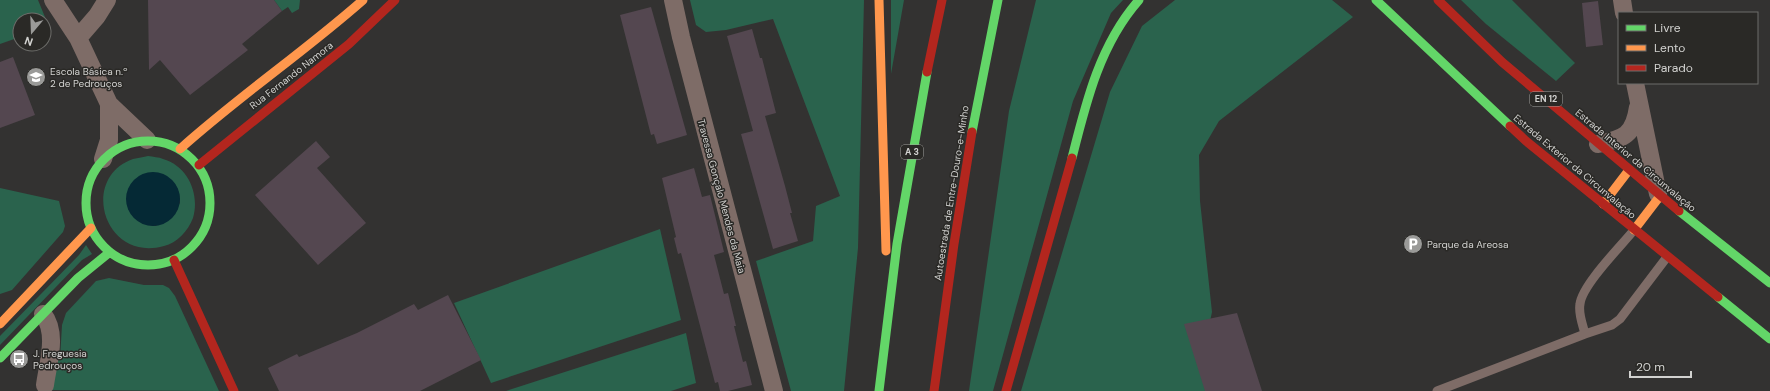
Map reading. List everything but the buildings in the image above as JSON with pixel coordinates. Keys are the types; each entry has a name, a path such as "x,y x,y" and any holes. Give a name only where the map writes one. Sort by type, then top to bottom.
{"main road":[{"name":"Rua Fernando Namora","path":"180,149 210,122 340,20 363,0"},
{"name":"Rua Fernando Namora","path":"198,165 225,141 354,40 395,0"},
{"path":"879,0 888,306"},
{"name":"A 3","path":"879,391 888,306 926,74 942,0"},
{"name":"Autoestrada de Entre-Douro-e-Minho","path":"934,391 960,198 980,87 998,0"},
{"path":"1006,391 1091,91 1112,39 1125,17 1140,0"},
{"name":"Estrada Exterior da Circunvalação","path":"1376,0 1526,141 1667,257 1770,339"},
{"name":"Estrada Interior da Circunvalação","path":"1438,0 1502,62 1598,144 1659,195 1770,283"},
{"path":"147,140 159,141 180,149 190,156 198,165 207,182 211,200 209,219 202,236 190,250 174,260 158,265 140,265 124,261 110,252 99,241 91,228 85,201 88,186 94,172 103,159 116,150 131,143 147,140"},
{"path":"1603,204 1629,170"},
{"path":"1634,230 1659,195"},
{"path":"0,324 91,228"},
{"path":"0,358 78,278 110,252"},
{"path":"174,260 234,391"}],"street":[{"path":"53,0 78,38 108,104 110,134 103,159"},
{"path":"78,38 97,16 107,0"},
{"name":"Travessa Gonçalo Mendes da Maia","path":"673,0 681,38 774,391"},
{"path":"1622,0 1624,12"},
{"path":"1635,84 1638,106 1659,195"},
{"path":"108,104 147,140"},
{"path":"1598,144 1616,140 1628,134 1636,121 1638,106"},
{"path":"43,314 47,319 51,341 45,385"}],"lane":[{"path":"1585,334 1579,311 1582,296 1589,284 1634,230"},
{"path":"1437,391 1585,334 1612,326 1620,319 1667,257"}],"green space":[{"path":"0,0 38,0 43,12 12,12 12,40 0,44"},
{"path":"274,0 300,0 299,9 292,13 288,7 282,11"},
{"path":"690,0 864,0 858,248 844,391 791,391 756,261 813,241 816,206 840,196 773,19 726,30 706,32 696,25"},
{"path":"891,0 904,0 891,74"},
{"path":"1036,0 1123,0 1111,13 1073,101 993,391 969,391 1009,111"},
{"path":"1175,0 1332,0 1353,17 1219,121 1199,155 1200,201 1212,312 1200,368 1207,391 1021,391 1110,92 1142,26"},
{"path":"1461,0 1512,0 1575,63 1556,81 1486,24"},
{"path":"148,156 160,158 172,163 185,174 193,191 195,209 191,223 178,239 164,246 143,248 126,242 114,231 106,216 103,199 107,183 116,169 133,159","holes":["155,173 166,177 177,187 180,203 156,226 149,225 133,216 128,205 128,191"]},
{"path":"0,188 59,201 65,226 63,232 12,290 0,294"},
{"path":"660,229 681,320 491,383 454,303"},
{"path":"86,245 92,254 82,260 0,345 0,336 79,255"},
{"path":"109,278 144,285 163,285 169,288 175,296 219,391 51,390 57,359 60,359 62,325 66,313 96,281"},
{"path":"686,333 696,383 671,391 506,391"}],"water":[{"path":"153,172 163,174 172,180 178,189 180,199 178,209 172,218 163,224 153,226 143,224 134,218 128,209 126,199 128,189 134,180 143,174"}],"traffic: fast":[{"path":"972,132 998,0"},
{"path":"1072,158 1089,95 1104,55 1125,17 1139,0"},
{"path":"1376,0 1510,126"},
{"path":"879,391 897,244 927,72"},
{"path":"154,141 172,145 183,151 196,163 206,179 210,203 206,227 200,238 188,251 166,263 142,265 124,261 113,255 100,243 88,221 86,197 90,179 96,168 108,155 130,143 154,141"},
{"path":"1679,211 1770,283"},
{"path":"0,358 78,278 110,252"},
{"path":"1718,297 1770,339"}],"traffic: slow":[{"path":"180,149 363,0"},
{"path":"879,0 886,251"},
{"path":"1603,204 1629,170"},
{"path":"1634,230 1660,196"},
{"path":"0,324 91,228"}],"traffic: jam":[{"path":"199,165 349,44 395,0"},
{"path":"927,72 942,0"},
{"path":"1438,0 1502,62 1679,211"},
{"path":"1510,126 1526,141 1718,297"},
{"path":"934,391 954,244 972,132"},
{"path":"1006,391 1072,158"},
{"path":"174,260 234,391"}],"place":[{"name":"Escola Básica n.º 2 de Pedrouços","path":"36,77"},
{"name":"Parque da Areosa","path":"1413,244"},
{"name":"J. Freguesia Pedrouços","path":"19,359"}]}
